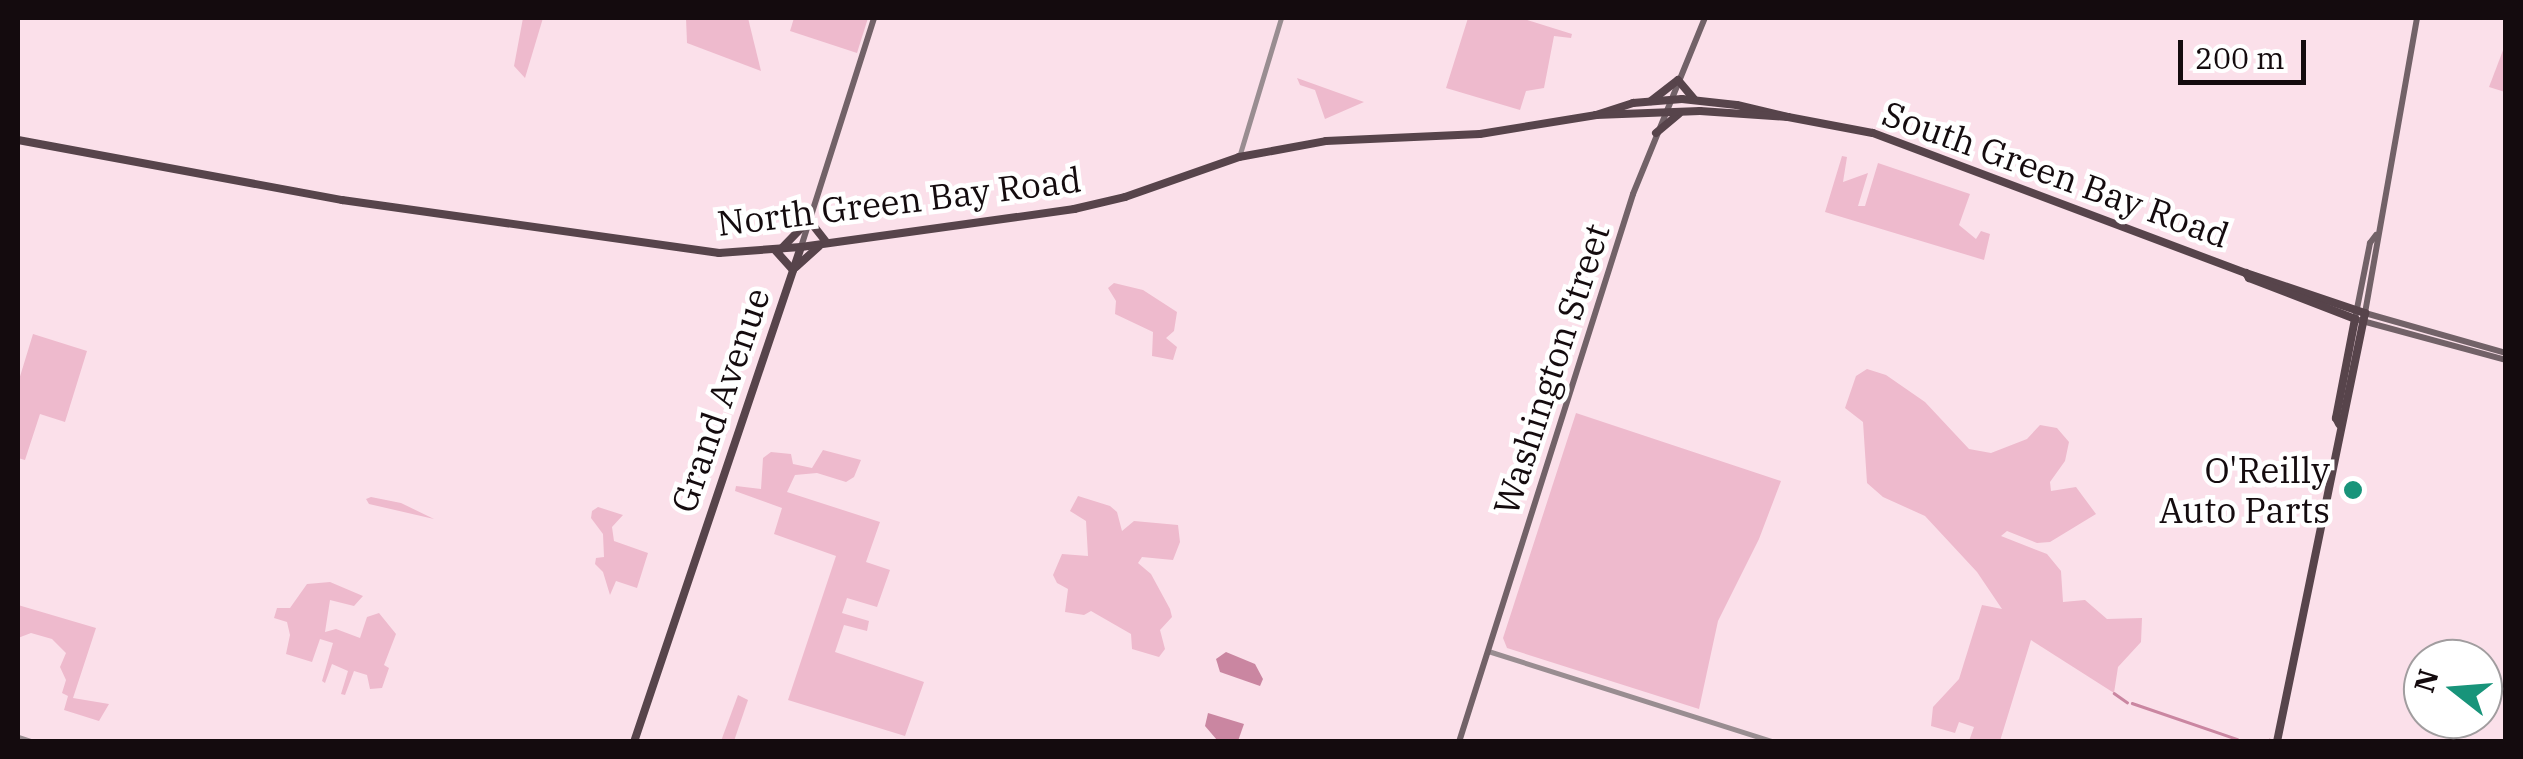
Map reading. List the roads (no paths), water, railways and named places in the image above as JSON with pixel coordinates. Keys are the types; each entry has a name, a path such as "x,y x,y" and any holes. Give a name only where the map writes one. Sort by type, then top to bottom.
{"main road":[{"name":"Grand Avenue","path":"634,742 874,18"},
{"name":"Washington Street","path":"1460,742 1636,185 1705,18"},
{"path":"2277,742 2339,424 2344,418 2417,18"},
{"path":"1650,102 1678,80 1694,100"},
{"name":"South Green Bay Road","path":"1596,115 1650,102 1694,100 1885,136 2248,278 2360,316 2506,356"},
{"path":"1646,112 1656,134 1686,111"},
{"name":"North Green Bay Road","path":"18,140 152,168 507,226 701,252 778,249 1085,207 1240,157 1326,141 1480,134 1596,115 1664,112"},
{"name":"South Green Bay Road","path":"1664,112 1788,118"},
{"path":"809,220 824,243 793,270 778,249 809,220"}],"street":[{"path":"1240,157 1281,18"},
{"path":"1488,652 1775,742"},
{"path":"18,737 32,742"}],"waterway":[{"path":"2114,693 2127,702"},
{"path":"2132,703 2237,739"}],"place":[{"name":"O'Reilly Auto Parts","path":"2353,490"}]}
